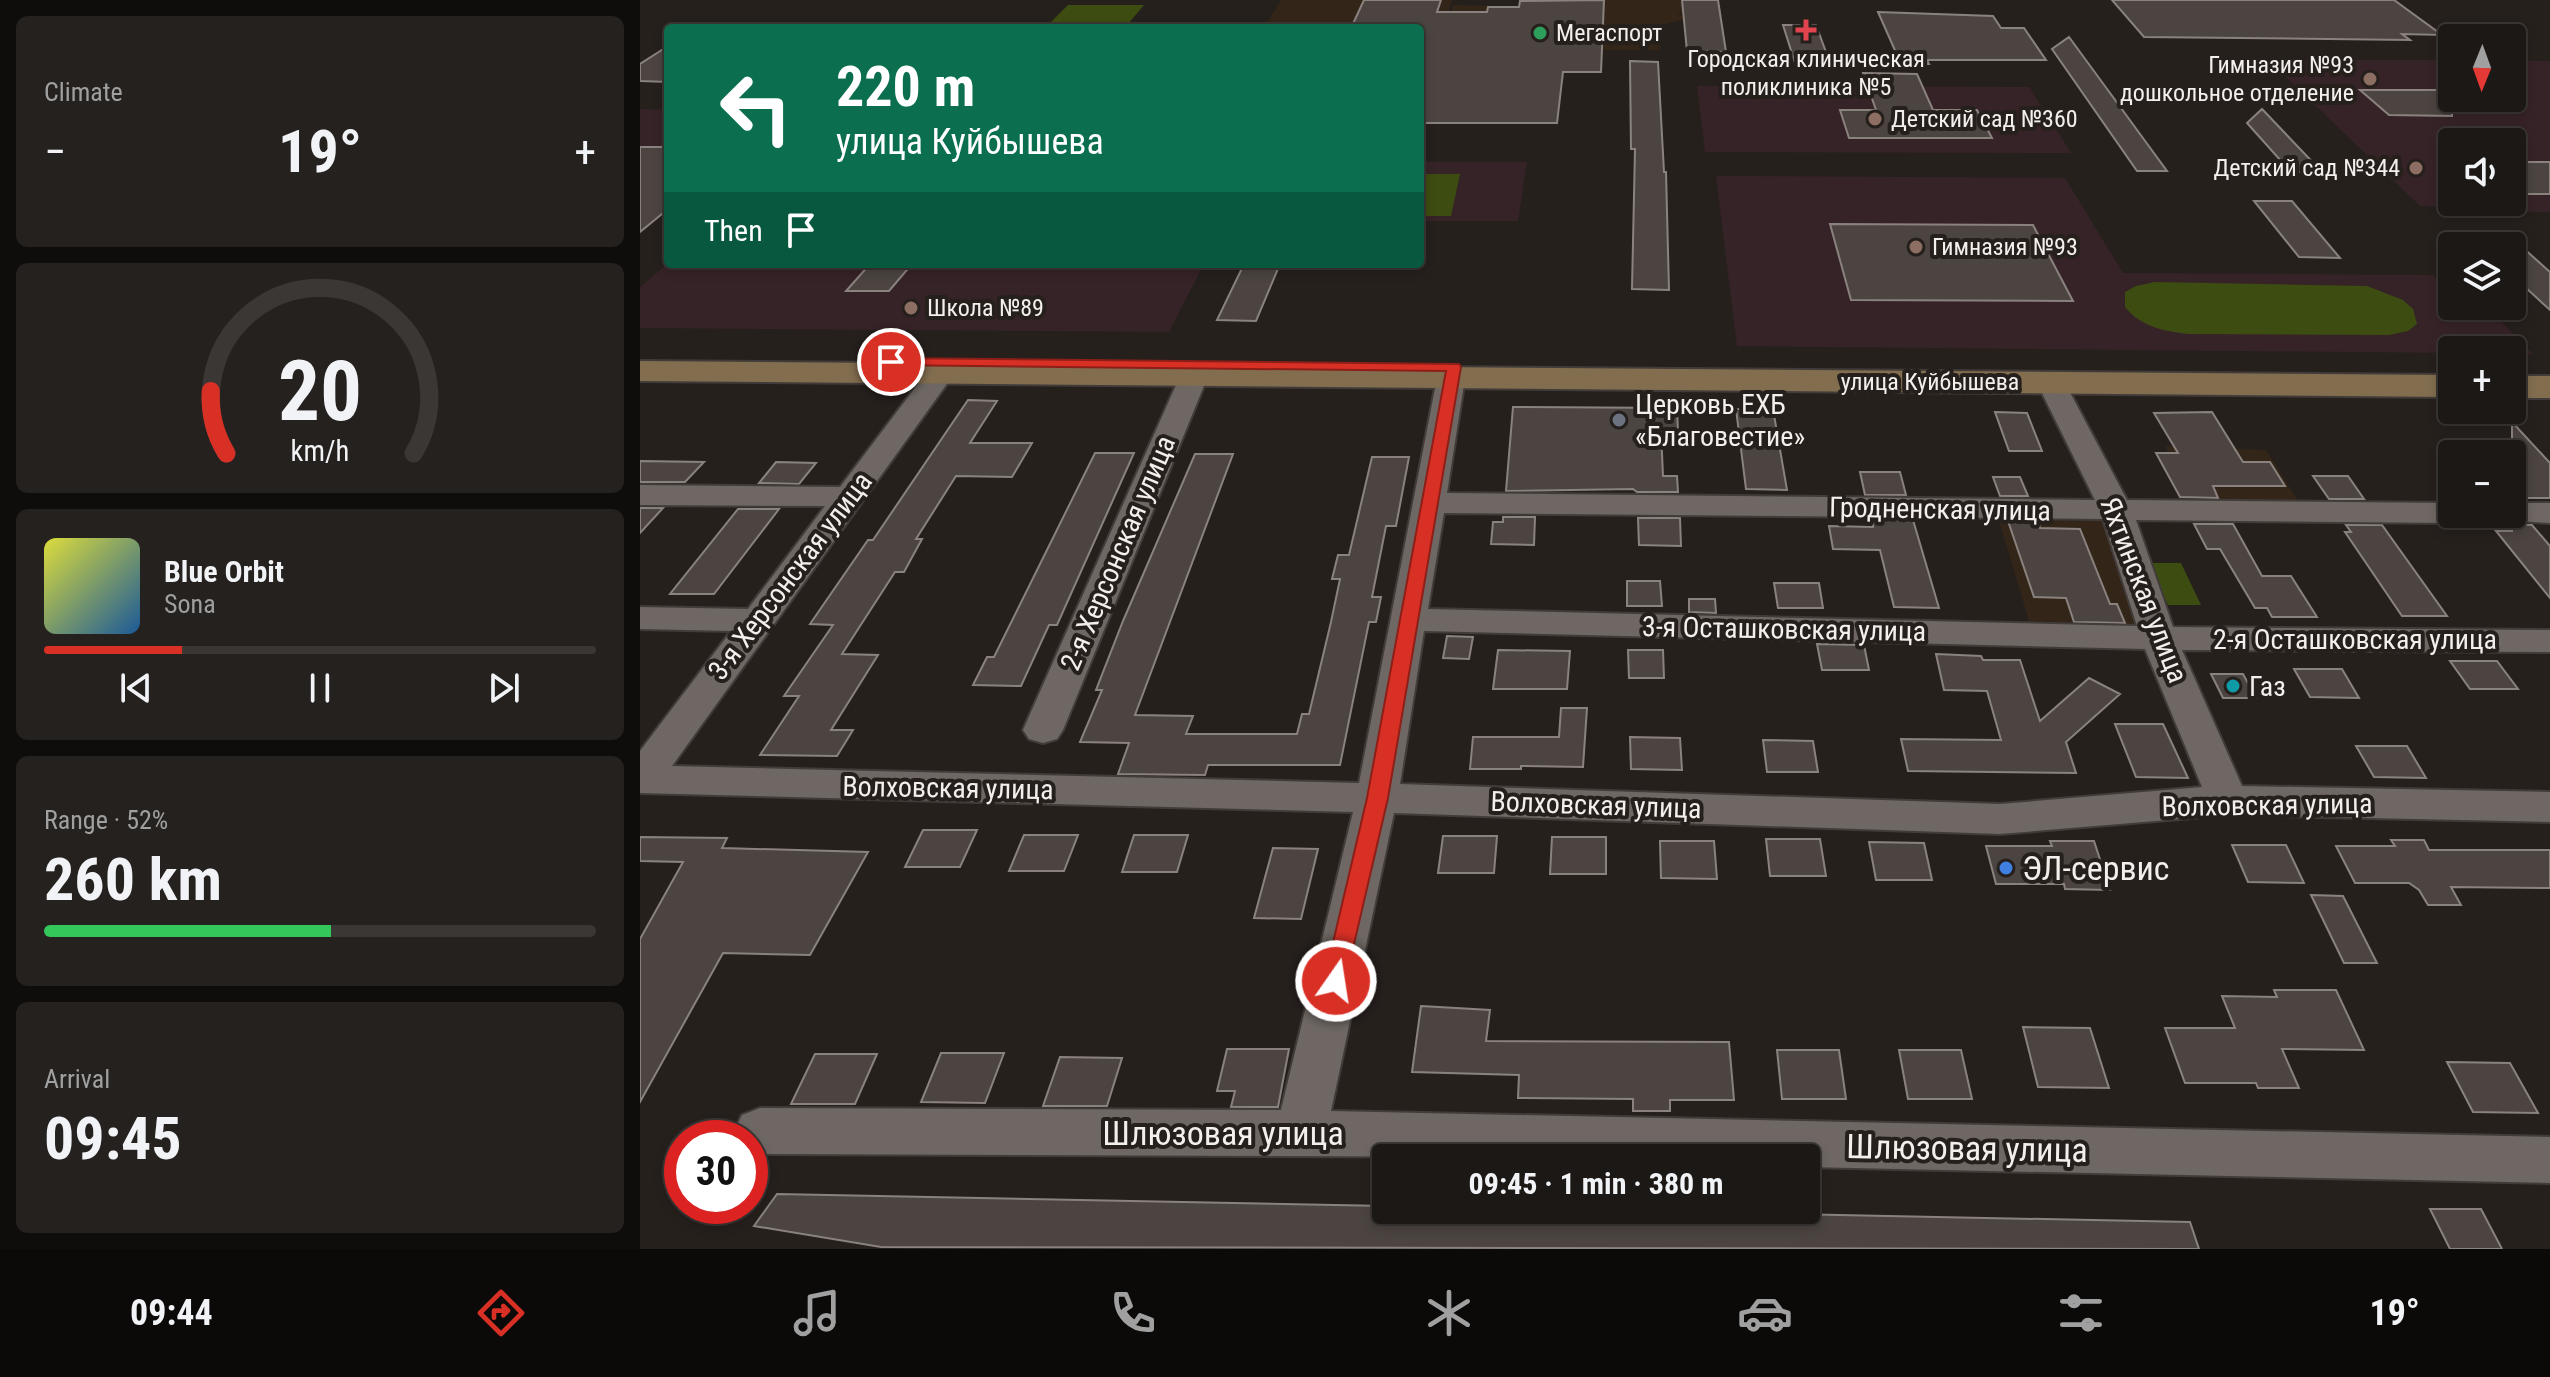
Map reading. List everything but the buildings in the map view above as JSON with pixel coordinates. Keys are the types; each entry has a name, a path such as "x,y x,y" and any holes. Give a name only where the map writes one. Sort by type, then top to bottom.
{"main road":[{"name":"улица Куйбышева","path":"640,361 944,368 2048,377 2438,386"},
{"name":"улица Куйбышева","path":"640,371 944,368"},
{"name":"улица Куйбышева","path":"2048,377 2438,374"},
{"path":"2526,375 2550,375"},
{"path":"2526,387 2550,387"}],"street":[{"name":"3-я Херсонская улица","path":"641,779 944,368"},
{"name":"2-я Херсонская улица","path":"1043,730 1197,370"},
{"path":"1301,1133 1377,798 1452,372"},
{"name":"Яхтинская улица","path":"2048,377 2117,512 2159,638 2228,800"},
{"path":"640,495 849,497"},
{"name":"Гродненская улица","path":"1429,503 2438,513"},
{"path":"2526,513 2550,513"},
{"path":"640,618 758,620"},
{"name":"3-я Осташковская улица","path":"1409,620 2159,638"},
{"name":"2-я Осташковская улица","path":"2159,638 2550,641"},
{"name":"Волховская улица","path":"641,779 1377,798 2000,819 2228,800 2550,807"},
{"name":"Шлюзовая улица","path":"768,1131 1301,1133 2550,1160"}],"shaded area":[{"path":"1281,0 1452,0 1439,43 1424,31 1424,24 1266,24"},
{"path":"1532,0 1681,0 1682,13 1677,15 1693,17 1658,26 1660,50 1475,50 1452,12 1453,5 1531,7"},
{"name":"Гимназия №93 дошкольное отделение","path":"2268,60 2438,60 2438,112 2526,112 2526,61 2550,61 2550,212 2526,212 2526,128 2438,128 2438,206 2420,206"},
{"name":"Детский сад №360","path":"1697,86 2029,87 2071,153 1705,152"},
{"path":"640,109 664,110 664,187 640,187"},
{"path":"1424,162 1527,162 1518,221 1424,221"},
{"name":"Гимназия №93","path":"1716,176 2065,178 2123,273 2433,275 2438,281 2438,320 2500,320 2515,336 2438,336 2438,353 1737,346"},
{"name":"Школа №89","path":"664,266 1202,268 1169,332 640,328 640,287"},
{"path":"2165,446 2266,450 2298,501 2195,500"},
{"path":"1999,520 2108,521 2145,625 2029,621"}],"green space":[{"path":"1068,5 1144,5 1128,24 1049,24"},
{"path":"1424,174 1460,174 1451,216 1424,216"},
{"path":"2155,282 2367,286 2403,300 2413,309 2417,324 2408,331 2389,335 2179,333 2146,324 2125,307 2125,292"},
{"path":"2149,563 2181,563 2201,605 2168,605"}],"place":[{"name":"Городская клиническая поликлиника №5","path":"1806,30"},
{"name":"Мегаспорт","path":"1540,33"},
{"name":"Гимназия №93 дошкольное отделение","path":"2370,79"},
{"name":"Детский сад №360","path":"1875,119"},
{"name":"Детский сад №344","path":"2416,168"},
{"name":"Гимназия №93","path":"1916,247"},
{"name":"Школа №89","path":"911,308"},
{"name":"Церковь ЕХБ «Благовестие»","path":"1619,420"},
{"name":"Газ","path":"2233,686"},
{"name":"ЭЛ-сервис","path":"2006,868"}],"route":[{"path":"891,362 1454,367 1377,798 1336,981"}]}
